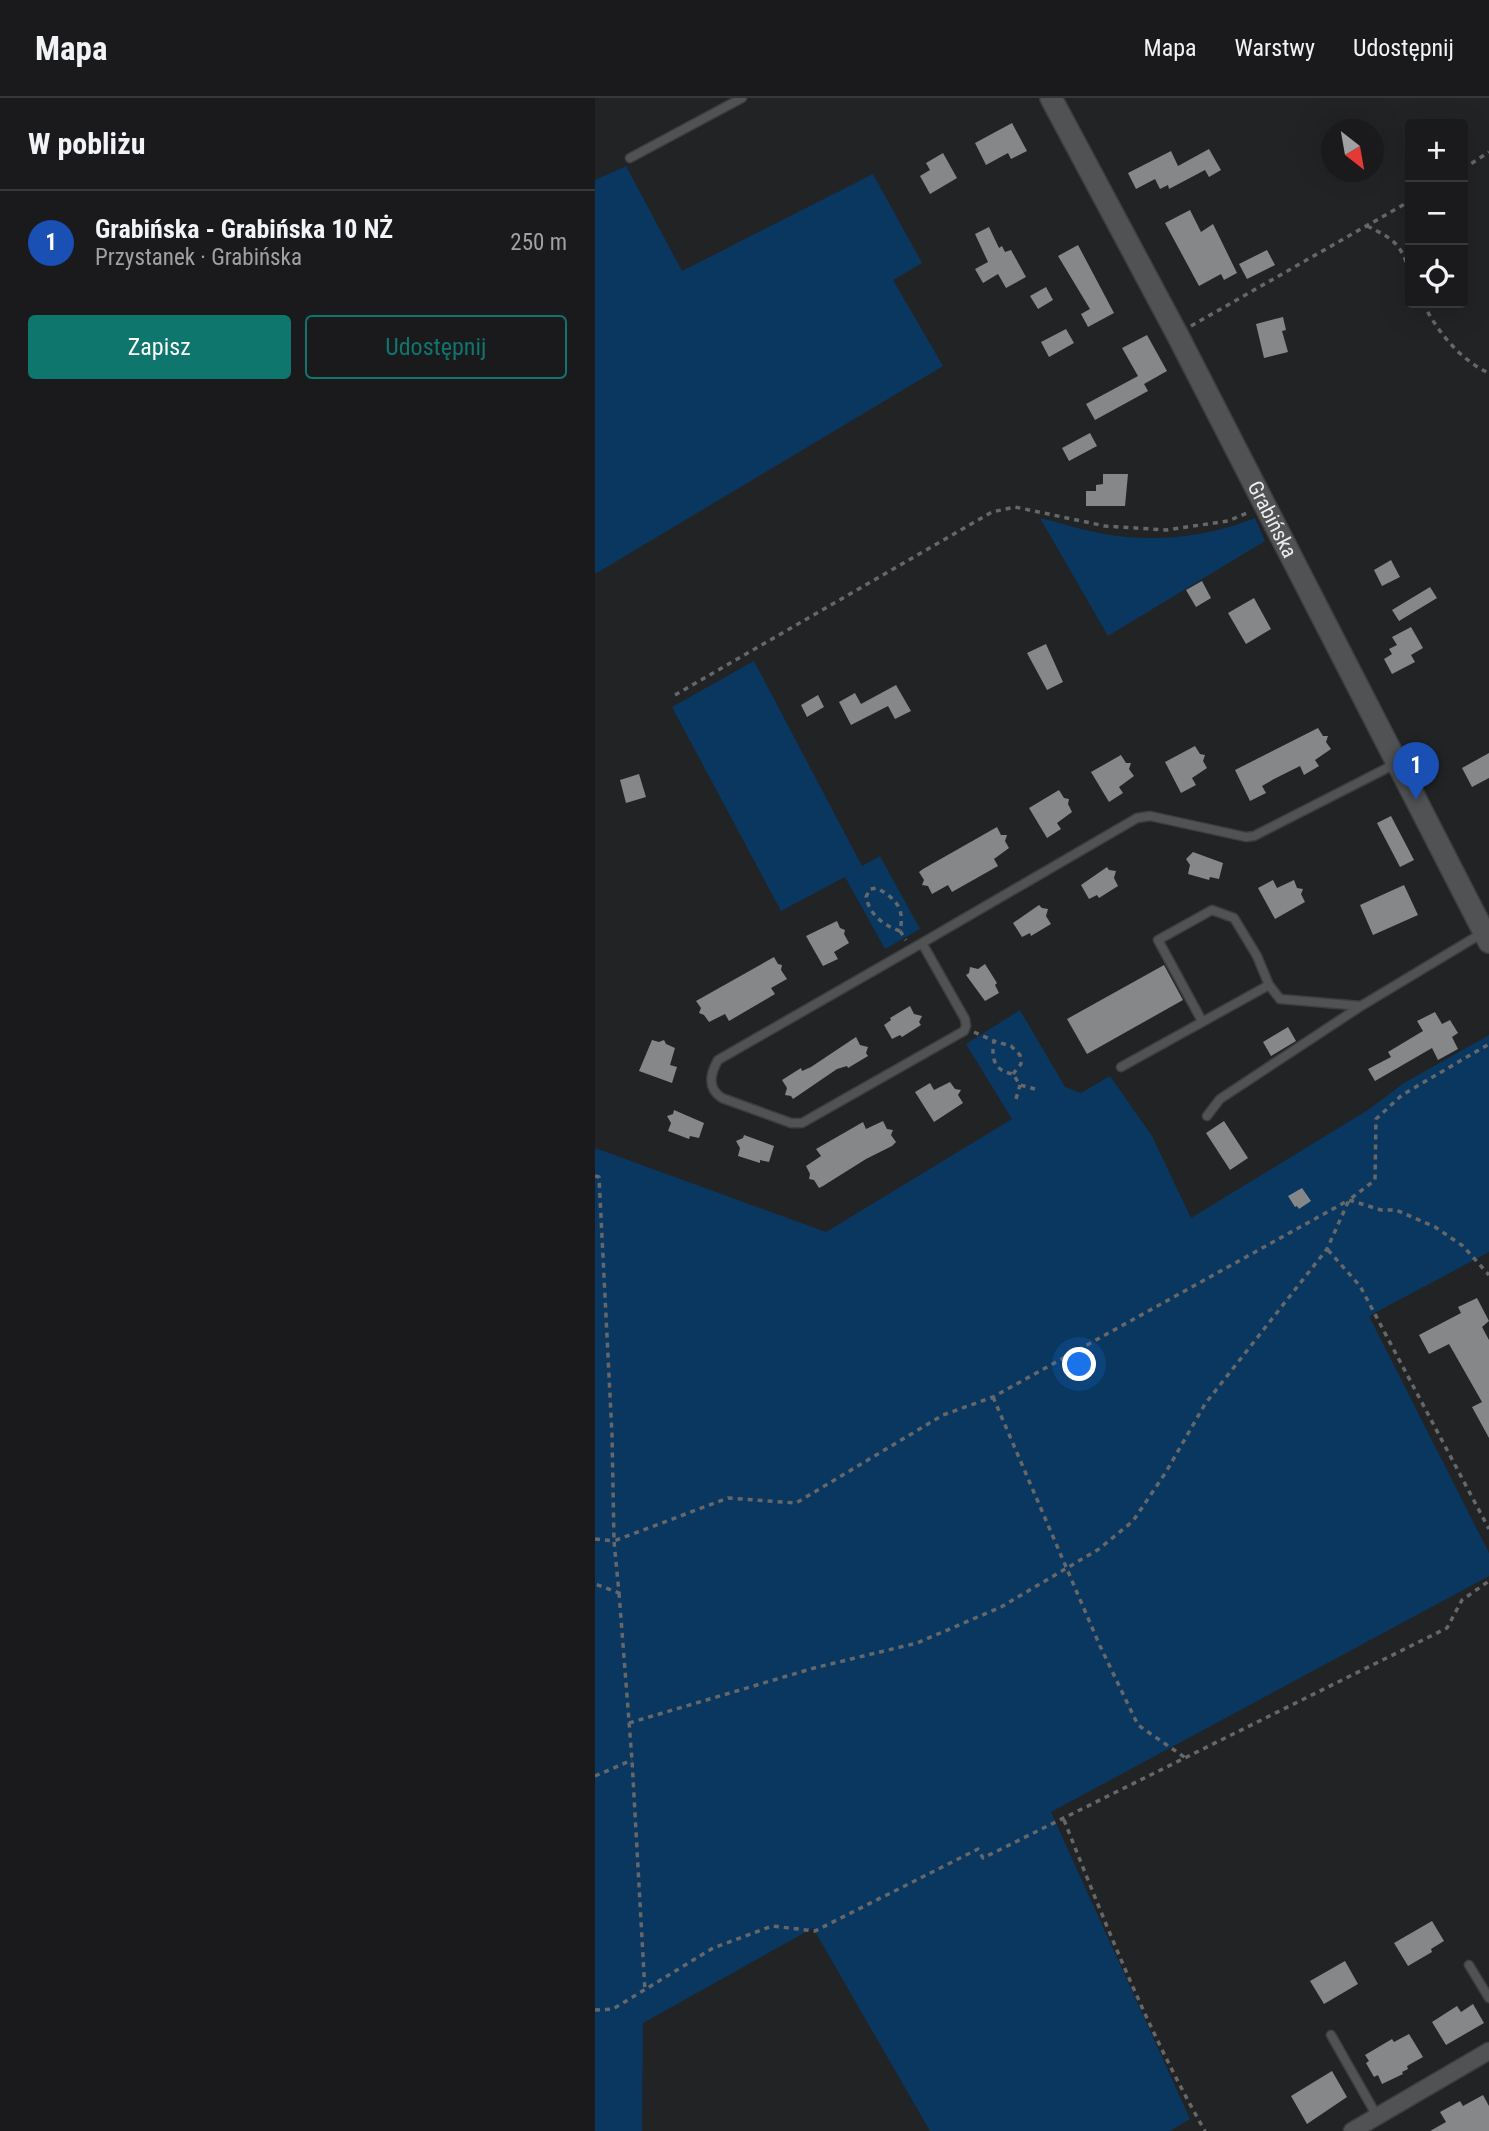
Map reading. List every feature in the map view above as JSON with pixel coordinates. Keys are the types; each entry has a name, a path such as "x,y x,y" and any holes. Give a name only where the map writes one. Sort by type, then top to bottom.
{"street":[{"name":"Grabińska","path":"1051,98 1177,334 1486,937"},
{"path":"1352,2131 1489,2051"}],"lane":[{"path":"630,158 742,98"},
{"path":"922,943 965,1019 964,1031 802,1124 792,1123 722,1098 714,1092 711,1079 718,1060 1137,818 1150,816 1246,837 1254,836 1397,763"},
{"path":"1202,1021 1158,940 1212,910 1234,918 1257,956 1269,985 1280,999 1361,1006"},
{"path":"1207,1116 1220,1099 1361,1006 1486,937"},
{"path":"1121,1067 1269,985"},
{"path":"1469,1965 1489,1998"},
{"path":"1331,2035 1377,2116"}],"path":[{"path":"1468,166 1489,152"},
{"path":"1177,334 1405,204"},
{"path":"1367,226 1391,237 1402,249 1405,258"},
{"path":"1426,308 1449,342 1474,366 1489,373"},
{"path":"675,695 992,512 1015,508 1105,526 1166,530 1228,521 1265,505"},
{"path":"900,931 902,914 898,905 877,887 870,889 866,897 872,912 884,924 900,931 907,942"},
{"path":"966,1026 1011,1046 1020,1055 1021,1064 1013,1074"},
{"path":"995,1041 992,1055 994,1063 1005,1072 1013,1074 1020,1086 1016,1100"},
{"path":"595,1539 614,1541 729,1499 796,1503 943,1415 993,1397 1349,1200 1375,1180 1376,1119 1402,1095 1489,1044"},
{"path":"1020,1086 1035,1089"},
{"path":"595,1176 599,1177 612,1435 614,1541 632,1760 645,1992"},
{"path":"629,1724 814,1668 917,1643 1001,1607 1099,1549 1133,1521 1166,1472 1205,1404 1327,1250 1349,1200"},
{"path":"1349,1200 1381,1210 1396,1210 1435,1227 1462,1246 1489,1275"},
{"path":"1327,1250 1360,1286 1489,1529"},
{"path":"993,1397 1100,1646 1138,1726 1187,1759"},
{"path":"595,2010 613,2009 645,1992 713,1948 772,1926 815,1931 978,1849 983,1858 1064,1820 1447,1628 1462,1600 1489,1581"},
{"path":"595,1584 619,1593"},
{"path":"595,1776 632,1760"},
{"path":"1064,1820 1118,1954 1205,2131"}],"shaded area":[{"path":"626,166 682,271 873,174 922,263 893,280 943,366 595,574 595,180"},
{"path":"1040,518 1104,534 1161,538 1219,530 1255,518 1265,541 1108,636"},
{"path":"754,661 862,866 880,856 920,929 885,949 845,877 781,911 672,707"},
{"path":"1020,1010 1065,1087 1081,1093 1110,1076 1152,1136 1191,1218 1368,1110 1404,1083 1489,1035 1489,1252 1369,1316 1489,1553 1489,1576 1051,1812 1190,2119 1170,2131 930,2131 813,1928 643,2023 642,2131 595,2131 595,1148 826,1232 1012,1119 966,1044"}],"building":[{"path":"1012,123 1027,151 1011,159 1008,153 986,165 975,143"},
{"path":"1209,149 1221,170 1209,177 1205,170 1169,189 1168,185 1160,189 1155,179 1136,189 1128,173 1171,151 1178,166"},
{"path":"943,153 957,178 930,194 920,176 930,170 926,163"},
{"path":"1190,210 1201,232 1213,224 1237,273 1224,280 1221,274 1199,286 1165,223"},
{"path":"989,227 999,248 1002,246 1005,252 1011,250 1026,277 1006,288 998,274 983,283 975,269 988,262 975,234"},
{"path":"1078,245 1114,313 1088,327 1081,314 1090,309 1058,256"},
{"path":"1267,250 1275,265 1247,279 1239,264"},
{"path":"1046,287 1053,300 1038,309 1030,296"},
{"path":"1283,317 1286,330 1282,331 1288,352 1264,358 1256,324"},
{"path":"1066,329 1074,343 1049,357 1041,342"},
{"path":"1147,335 1167,371 1144,384 1148,391 1095,420 1086,404 1138,376 1122,348"},
{"path":"1090,433 1097,446 1069,461 1062,448"},
{"path":"1103,474 1128,474 1125,506 1086,506 1086,491 1096,491 1096,485 1103,484"},
{"path":"1391,560 1400,577 1382,586 1374,570"},
{"path":"1202,581 1211,598 1196,607 1186,590"},
{"path":"1430,587 1437,598 1399,621 1392,610"},
{"path":"1254,598 1271,629 1246,644 1228,613"},
{"path":"1411,627 1423,648 1411,655 1415,662 1392,674 1384,659 1392,654 1389,649 1397,645 1392,637"},
{"path":"1046,644 1063,682 1047,690 1027,653"},
{"path":"896,685 911,711 895,719 888,706 851,725 839,702 855,693 861,704"},
{"path":"818,695 824,707 807,717 801,705"},
{"path":"1318,728 1323,736 1328,736 1326,742 1331,749 1315,760 1319,766 1304,775 1300,766 1274,779 1262,786 1266,793 1250,801 1235,770"},
{"path":"1195,746 1200,754 1205,755 1203,761 1207,768 1192,778 1196,785 1181,793 1165,762"},
{"path":"1489,753 1489,778 1472,787 1462,768"},
{"path":"1121,755 1126,763 1131,763 1129,769 1134,776 1119,787 1123,793 1109,802 1091,772"},
{"path":"639,774 646,797 626,803 620,780"},
{"path":"1059,790 1064,798 1069,799 1072,812 1057,823 1061,829 1047,838 1029,808"},
{"path":"1391,816 1414,860 1400,867 1377,823"},
{"path":"997,827 1001,835 1007,835 1005,841 1009,848 994,859 998,866 952,892 948,885 932,894 928,886 922,885 924,880 919,872"},
{"path":"1193,852 1223,863 1219,879 1210,877 1209,880 1188,874 1190,865 1186,859"},
{"path":"1107,867 1116,871 1114,878 1118,886 1099,898 1097,895 1089,899 1081,885"},
{"path":"1273,880 1277,888 1294,880 1297,888 1303,889 1301,894 1305,902 1275,919 1258,888"},
{"path":"1404,885 1418,915 1373,935 1360,905"},
{"path":"1039,905 1048,909 1046,916 1051,924 1031,936 1030,933 1022,937 1013,923"},
{"path":"837,921 840,928 845,930 844,934 849,943 834,952 838,959 823,966 806,936"},
{"path":"774,957 778,964 782,965 781,970 787,979 771,988 775,994 729,1021 725,1014 709,1022 699,1013 701,1008 696,1001"},
{"path":"985,964 997,983 995,985 999,993 985,1001 966,975 970,967 978,969"},
{"path":"1164,965 1183,1000 1087,1054 1067,1019"},
{"path":"910,1006 914,1014 922,1016 919,1022 921,1025 902,1037 900,1035 892,1039 884,1025 890,1018"},
{"path":"1435,1012 1442,1024 1450,1020 1458,1033 1452,1037 1458,1049 1438,1060 1432,1048 1375,1081 1368,1069 1391,1057 1388,1052 1423,1031 1417,1021"},
{"path":"1288,1027 1296,1041 1271,1056 1263,1042"},
{"path":"856,1037 860,1045 868,1047 868,1056 848,1068 837,1069 793,1099 785,1095 787,1088 782,1080 801,1068 802,1071 811,1067"},
{"path":"652,1040 664,1040 675,1048 670,1065 677,1067 672,1083 639,1071"},
{"path":"950,1082 955,1089 961,1090 958,1095 963,1103 934,1122 915,1092 930,1083 934,1090"},
{"path":"674,1110 704,1123 699,1138 690,1136 689,1139 668,1131 671,1123 667,1116 673,1114"},
{"path":"883,1121 887,1129 893,1130 891,1135 896,1142 892,1146 819,1188 814,1180 809,1179 806,1166 821,1156 816,1149 863,1122 866,1129"},
{"path":"1224,1121 1248,1158 1230,1170 1206,1133"},
{"path":"744,1135 774,1146 769,1162 760,1160 760,1163 738,1156 740,1148 736,1141"},
{"path":"1302,1188 1311,1201 1299,1209 1288,1196"},
{"path":"1477,1298 1489,1321 1482,1327 1489,1340 1489,1438 1472,1407 1482,1402 1449,1344 1429,1354 1419,1335 1461,1313 1458,1307"},
{"path":"1432,1921 1444,1941 1431,1949 1432,1952 1408,1966 1394,1943"},
{"path":"1345,1961 1358,1984 1324,2004 1310,1981"},
{"path":"1473,2004 1484,2023 1446,2045 1432,2022 1457,2006 1461,2012"},
{"path":"1409,2034 1423,2057 1407,2066 1408,2069 1402,2072 1403,2074 1382,2084 1378,2075 1374,2077 1366,2063 1369,2061 1365,2055 1392,2039 1394,2042"},
{"path":"1332,2071 1347,2097 1307,2124 1291,2096"},
{"path":"1483,2095 1489,2106 1489,2131 1430,2131 1446,2122 1440,2112 1460,2101 1463,2106"}],"place":[{"name":"Grabińska - Grabińska 10 NŻ","path":"1416,800"}]}
